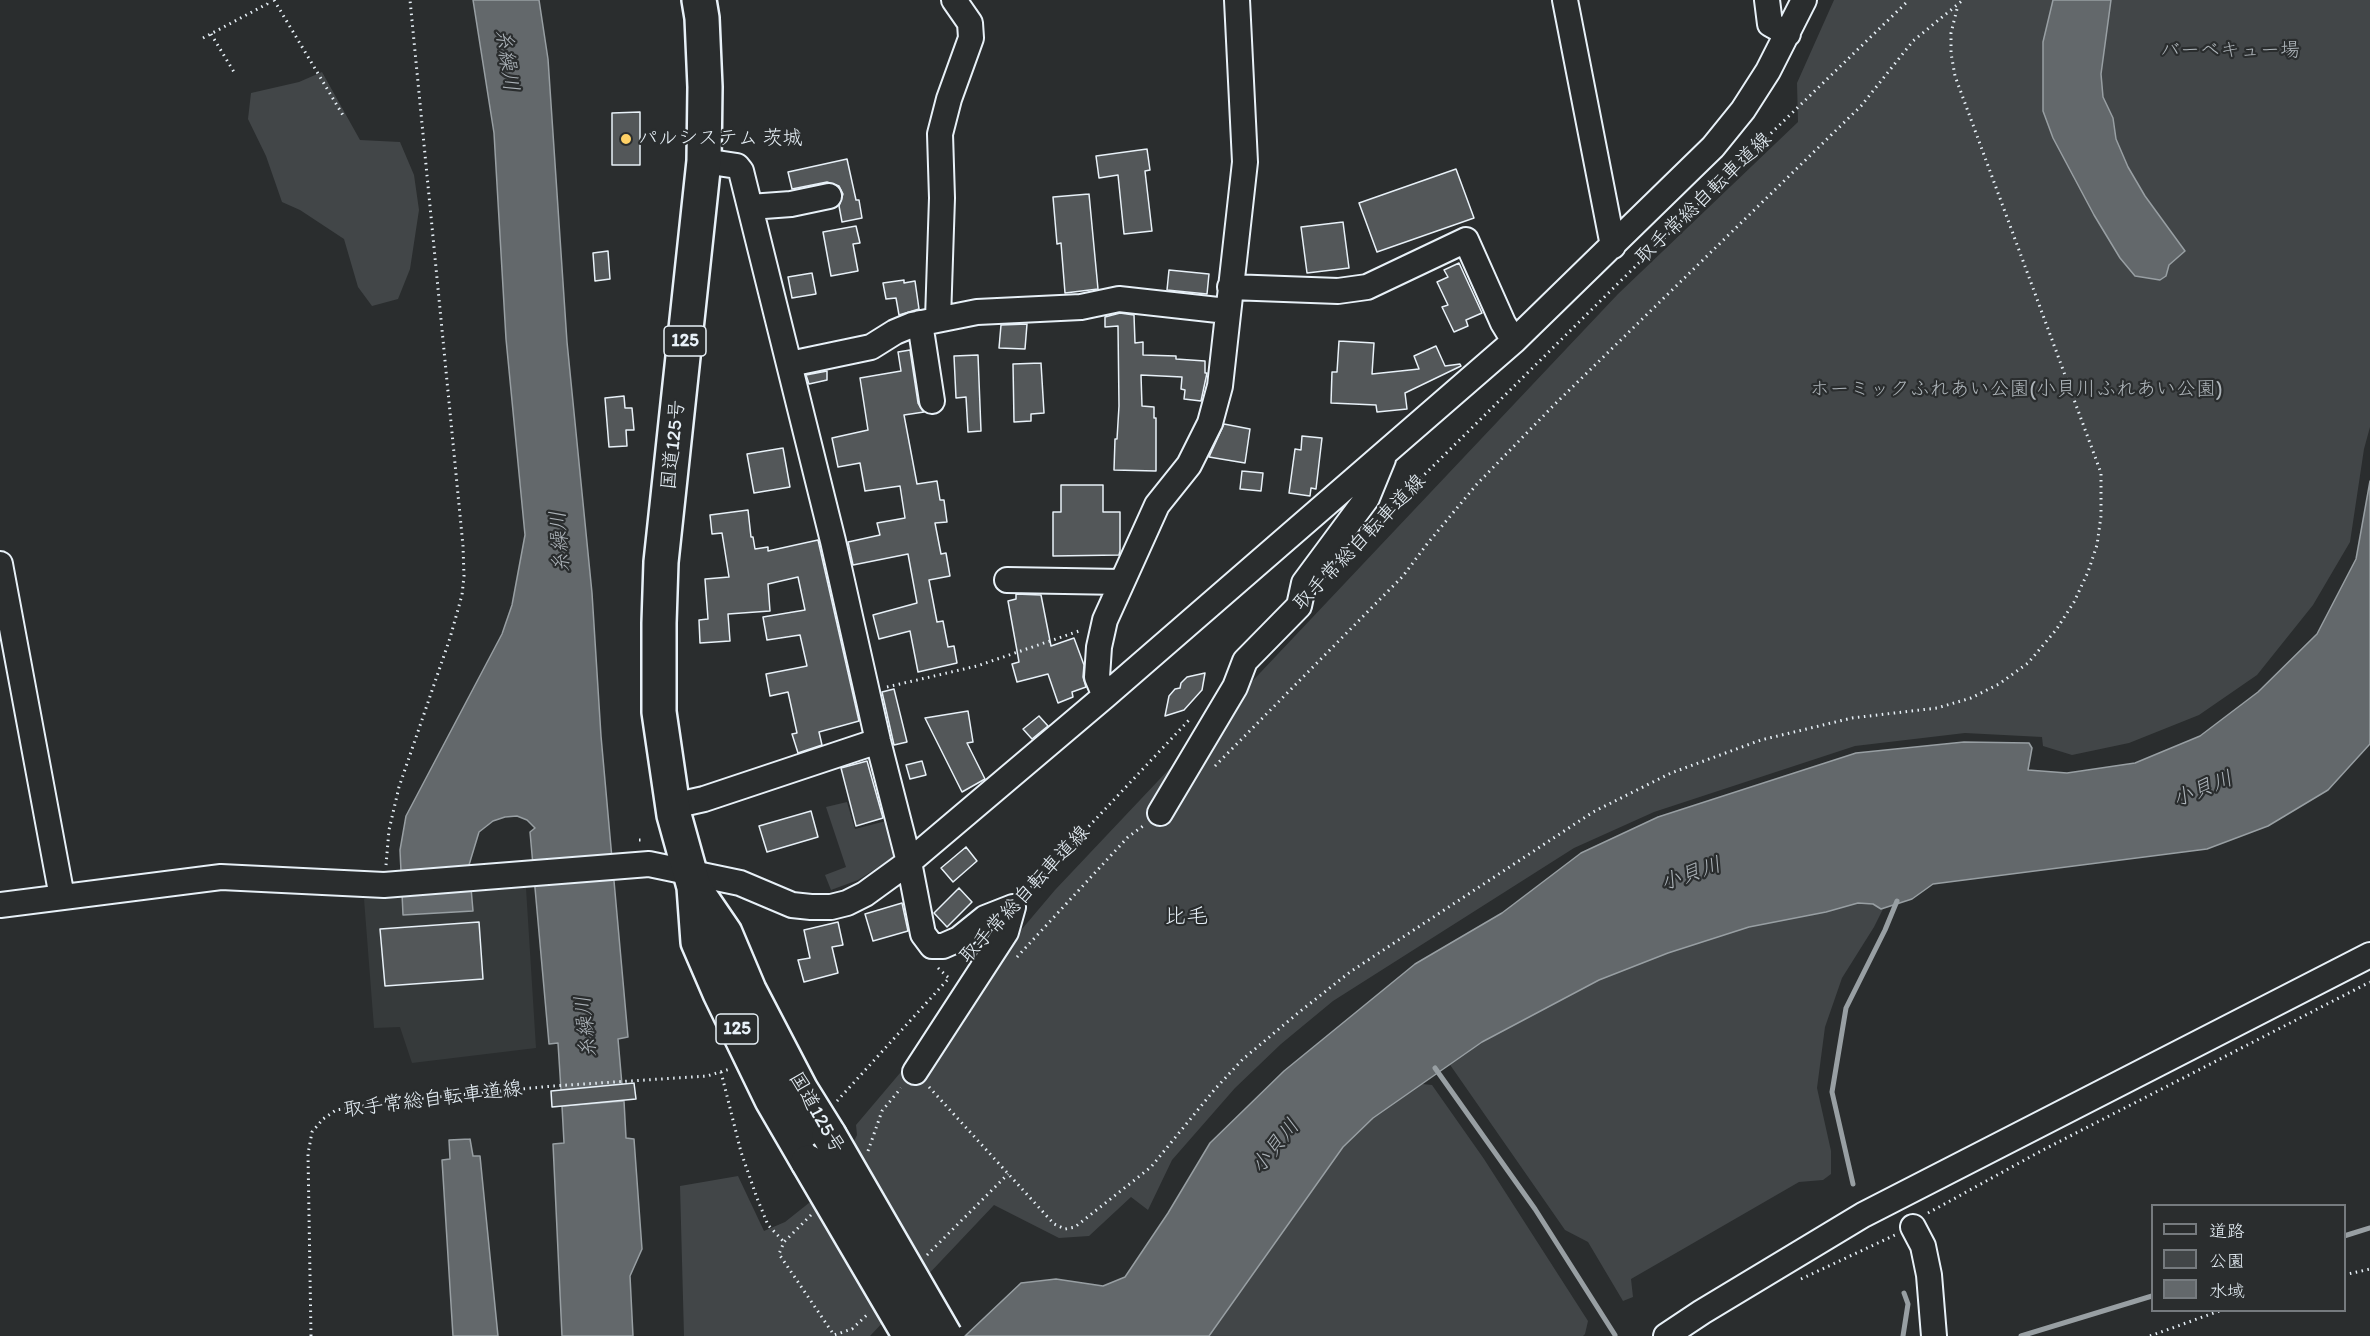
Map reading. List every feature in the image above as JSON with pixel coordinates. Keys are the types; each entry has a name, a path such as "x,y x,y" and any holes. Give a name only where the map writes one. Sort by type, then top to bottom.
{"highway":[{"name":"国道125号","path":"699,0 705,87 704,161 661,562 659,623 659,712 673,806 691,879 698,942 720,993 772,1100 910,1336"},
{"name":"国道125号","path":"691,879 725,933 749,990 801,1089 830,1121 945,1336"}],"street":[{"path":"932,401 929,321 942,198 940,134 949,99 971,38 970,23 963,9 954,0"},
{"path":"1105,696 1097,677 1099,647 1105,620 1157,505 1188,465 1210,423 1220,386 1245,162 1237,0"},
{"path":"1566,0 1613,246"},
{"path":"1767,0 1770,24 1788,34"},
{"path":"0,905 221,877 390,885 649,864 691,879 740,883 792,904 831,907 847,903 865,894 909,862 1105,696 1514,341 1713,147 1743,110 1768,71 1804,0"},
{"path":"704,161 740,167 790,364 878,741 909,862 923,934 932,946 944,946 959,939 985,918 1013,907"},
{"path":"750,207 791,204 829,196"},
{"path":"1230,287 1338,291 1368,287 1466,240 1514,341"},
{"path":"790,364 871,347 895,332 929,321 986,311 1081,307 1119,299 1227,311"},
{"name":"取手常総自転車道線","path":"1160,813 1235,687 1245,661 1299,606 1304,583 1367,498 1385,454"},
{"path":"0,564 62,897"},
{"path":"1007,580 1122,582"},
{"path":"673,806 704,799 878,741"},
{"path":"915,1072 1006,932 1013,907"},
{"path":"1666,1336 1863,1215 2370,955"},
{"path":"1913,1227 1923,1246 1929,1275 1934,1336"}],"path":[{"path":"203,38 269,0"},
{"path":"274,0 344,117"},
{"path":"390,885 389,830 399,787 450,638 462,595 464,576 463,546 410,0"},
{"name":"取手常総自転車道線","path":"1363,539 1428,471 1909,0"},
{"path":"1208,772 1403,576 1477,484 1516,444 1862,106 1913,41 1963,0"},
{"path":"915,1072 1054,1224 1065,1229 1075,1227 1151,1167 1215,1089 1243,1059 1298,1013 1359,966 1593,812 1671,773 1761,740 1852,718 1937,708 1971,698 1999,684 2028,663 2062,621 2088,572 2097,545 2101,516 2101,473 1955,76 1951,53 1951,33 1958,5"},
{"path":"211,34 234,72"},
{"path":"867,691 976,666 1077,632 1105,620"},
{"name":"取手常総自転車道線","path":"1013,907 1197,712"},
{"path":"1014,961 1128,837 1160,813"},
{"path":"639,840 645,840"},
{"path":"934,964 945,974"},
{"name":"取手常総自転車道線","path":"830,1121 957,969"},
{"path":"1795,1282 1913,1227 1926,1214 2041,1151 2370,982"},
{"name":"取手常総自転車道線","path":"311,1336 308,1154 312,1132 323,1119 336,1110 355,1106 554,1086 707,1076 730,1069"},
{"path":"721,1072 741,1152 757,1198 768,1225 784,1242"},
{"path":"2346,1275 2370,1269"},
{"path":"2150,1336 2219,1312"}],"shaded area":[{"path":"526,888 536,1048 412,1063 400,1027 374,1028 364,899"}],"green space":[{"name":"ホーミックふれあい公園(小貝川ふれあい公園)","path":"1834,0 2370,0 2370,427 2364,449 2350,542 2313,605 2257,675 2199,715 2129,743 2072,755 2043,746 2042,737 1965,733 1855,746 1654,812 1574,848 1333,1001 1281,1044 1235,1088 1172,1160 1148,1210 1131,1197 1089,1236 1059,1238 994,1205 870,1336 684,1336 680,1186 738,1176 764,1231 785,1222 834,1183 857,1135 856,1125 1055,890 1618,294 1798,122 1797,83"},
{"path":"322,72 360,140 400,142 414,175 419,210 410,269 398,299 372,306 358,287 344,239 300,210 282,202 266,156 248,119 251,93 299,82"},
{"path":"847,802 855,829 890,820 897,855 858,880 831,890 825,875 846,867 826,807"},
{"path":"1872,896 1885,905 1842,978 1825,1027 1817,1088 1831,1151 1831,1174 1823,1180 1799,1182 1631,1279 1633,1297 1623,1301 1588,1242 1565,1230 1446,1059 1504,1025 1661,949"},
{"path":"1413,1083 1432,1085 1484,1159 1588,1321 1585,1334 1583,1336 1199,1336 1341,1140"}],"water":[{"name":"糸繰川","path":"473,0 539,0 548,59 567,342 592,593 601,736 628,1037 618,1039 622,1085 561,1090 558,1043 549,1044 530,832 535,828 527,820 517,816 505,817 493,821 479,832 469,865 473,911 403,915 400,850 406,816 502,634 512,605 525,535 506,339 494,133"},
{"path":"2053,0 2111,0 2101,74 2103,97 2113,118 2116,139 2128,167 2145,196 2185,251 2169,265 2166,276 2160,280 2135,276 2120,258 2053,138 2043,111 2043,42"},
{"name":"小貝川","path":"2370,481 2370,744 2328,790 2268,826 2207,849 1933,884 1912,899 1881,909 1873,904 1858,903 1826,912 1749,927 1668,953 1599,980 1482,1042 1373,1118 1343,1147 1209,1336 965,1336 1021,1283 1056,1279 1103,1286 1125,1277 1168,1213 1210,1143 1284,1071 1415,964 1502,913 1581,853 1658,817 1856,753 1964,742 2029,743 2032,748 2028,770 2067,773 2135,763 2200,736 2258,692 2317,634 2356,559"},
{"path":"624,1101 626,1138 634,1139 642,1249 630,1276 633,1336 562,1336 553,1144 564,1143 562,1106"},
{"path":"470,1139 473,1156 480,1156 498,1336 453,1336 442,1160 450,1159 449,1140"}],"building":[{"name":"パルシステム 茨城","path":"640,112 640,165 612,165 612,113"},
{"path":"1147,149 1150,170 1145,171 1152,231 1124,234 1118,175 1099,178 1096,156"},
{"path":"847,159 862,218 842,222 839,206 843,194 839,186 827,182 792,189 788,172"},
{"path":"1456,169 1474,218 1377,252 1359,203"},
{"path":"1089,194 1098,289 1065,293 1061,243 1057,244 1053,197"},
{"path":"1343,222 1349,268 1307,273 1301,227"},
{"path":"856,226 860,243 853,244 858,271 831,276 823,232"},
{"path":"608,251 610,279 595,281 593,253"},
{"path":"1459,263 1482,313 1466,320 1468,326 1454,332 1442,307 1448,305 1437,282 1448,277 1444,270"},
{"path":"1169,270 1209,274 1207,294 1167,290"},
{"path":"812,273 816,294 792,298 788,277"},
{"path":"904,280 904,283 915,281 919,309 899,315 896,298 886,299 883,283"},
{"path":"1120,313 1134,315 1135,343 1143,342 1143,355 1176,356 1176,359 1205,361 1205,373 1207,373 1201,401 1184,399 1185,390 1181,389 1182,377 1141,375 1142,406 1154,407 1154,418 1156,418 1156,471 1114,470 1119,406 1118,326 1105,327 1105,317"},
{"path":"1027,324 1025,349 999,348 1001,325"},
{"path":"1339,341 1374,343 1372,374 1419,369 1414,356 1436,346 1445,366 1460,364 1461,366 1405,393 1407,409 1377,412 1376,405 1331,403 1332,372 1337,372"},
{"path":"910,350 918,403 924,412 904,415 917,484 937,481 940,500 944,500 947,522 935,523 941,554 946,553 950,576 929,580 937,622 943,621 948,647 954,646 957,663 918,672 910,631 879,639 873,615 917,603 908,554 853,565 848,542 880,535 877,523 905,518 900,486 865,491 860,463 838,467 832,438 868,430 860,378 901,371 898,352"},
{"path":"978,355 981,431 968,432 966,397 956,398 954,356"},
{"path":"1041,363 1044,413 1031,414 1031,421 1014,422 1013,364"},
{"path":"827,371 827,380 809,384 806,375"},
{"path":"624,396 625,408 632,408 634,430 626,430 627,446 609,447 605,398"},
{"path":"1224,424 1250,429 1245,463 1209,457"},
{"path":"1302,436 1322,438 1316,489 1311,488 1310,496 1289,493 1295,449 1301,450"},
{"path":"783,448 790,487 754,493 747,454"},
{"path":"1242,471 1263,473 1261,491 1240,489"},
{"path":"1061,485 1103,485 1103,512 1120,512 1119,555 1053,556 1053,512 1061,512"},
{"path":"748,510 751,537 753,537 755,549 768,547 768,551 818,540 859,721 819,732 822,745 798,753 792,734 797,733 788,692 770,696 766,674 807,666 800,635 767,640 763,617 805,610 798,577 768,584 770,611 728,614 730,641 700,643 699,620 708,619 705,579 729,577 722,533 712,534 710,515"},
{"path":"1016,594 1041,595 1051,646 1074,638 1084,665 1083,677 1086,687 1072,692 1073,697 1058,703 1048,674 1017,682 1012,664 1019,662 1008,601 1016,599"},
{"path":"1205,673 1202,690 1184,710 1165,716 1169,696 1175,689 1180,688 1181,683 1187,677"},
{"path":"894,689 907,742 894,745 882,692"},
{"path":"968,711 973,742 967,743 985,779 962,792 925,718"},
{"path":"1039,716 1048,726 1032,739 1023,729"},
{"path":"867,761 883,818 856,826 841,768"},
{"path":"922,761 926,775 910,779 906,765"},
{"path":"811,811 818,837 767,852 759,826"},
{"path":"966,847 977,861 953,882 941,868"},
{"path":"959,888 972,902 947,927 934,913"},
{"path":"902,903 908,931 873,941 865,914"},
{"path":"479,922 483,979 385,986 380,929"},
{"path":"838,922 843,945 832,947 838,973 804,982 798,960 810,958 804,930"},
{"path":"634,1083 636,1099 552,1107 551,1091"}],"waterway":[{"path":"1853,1184 1832,1092 1846,1008 1897,901"},
{"path":"1435,1068 1535,1209 1615,1335"},
{"path":"2346,1235 2370,1228"},
{"path":"1903,1336 1908,1304 1904,1293"},
{"path":"2021,1336 2151,1296"}],"place":[{"name":"パルシステム 茨城","path":"626,139"}],"district":[{"name":"比毛","path":"1186,917"}],"park label":[{"name":"バーベキュー場","path":"2230,51"}]}
